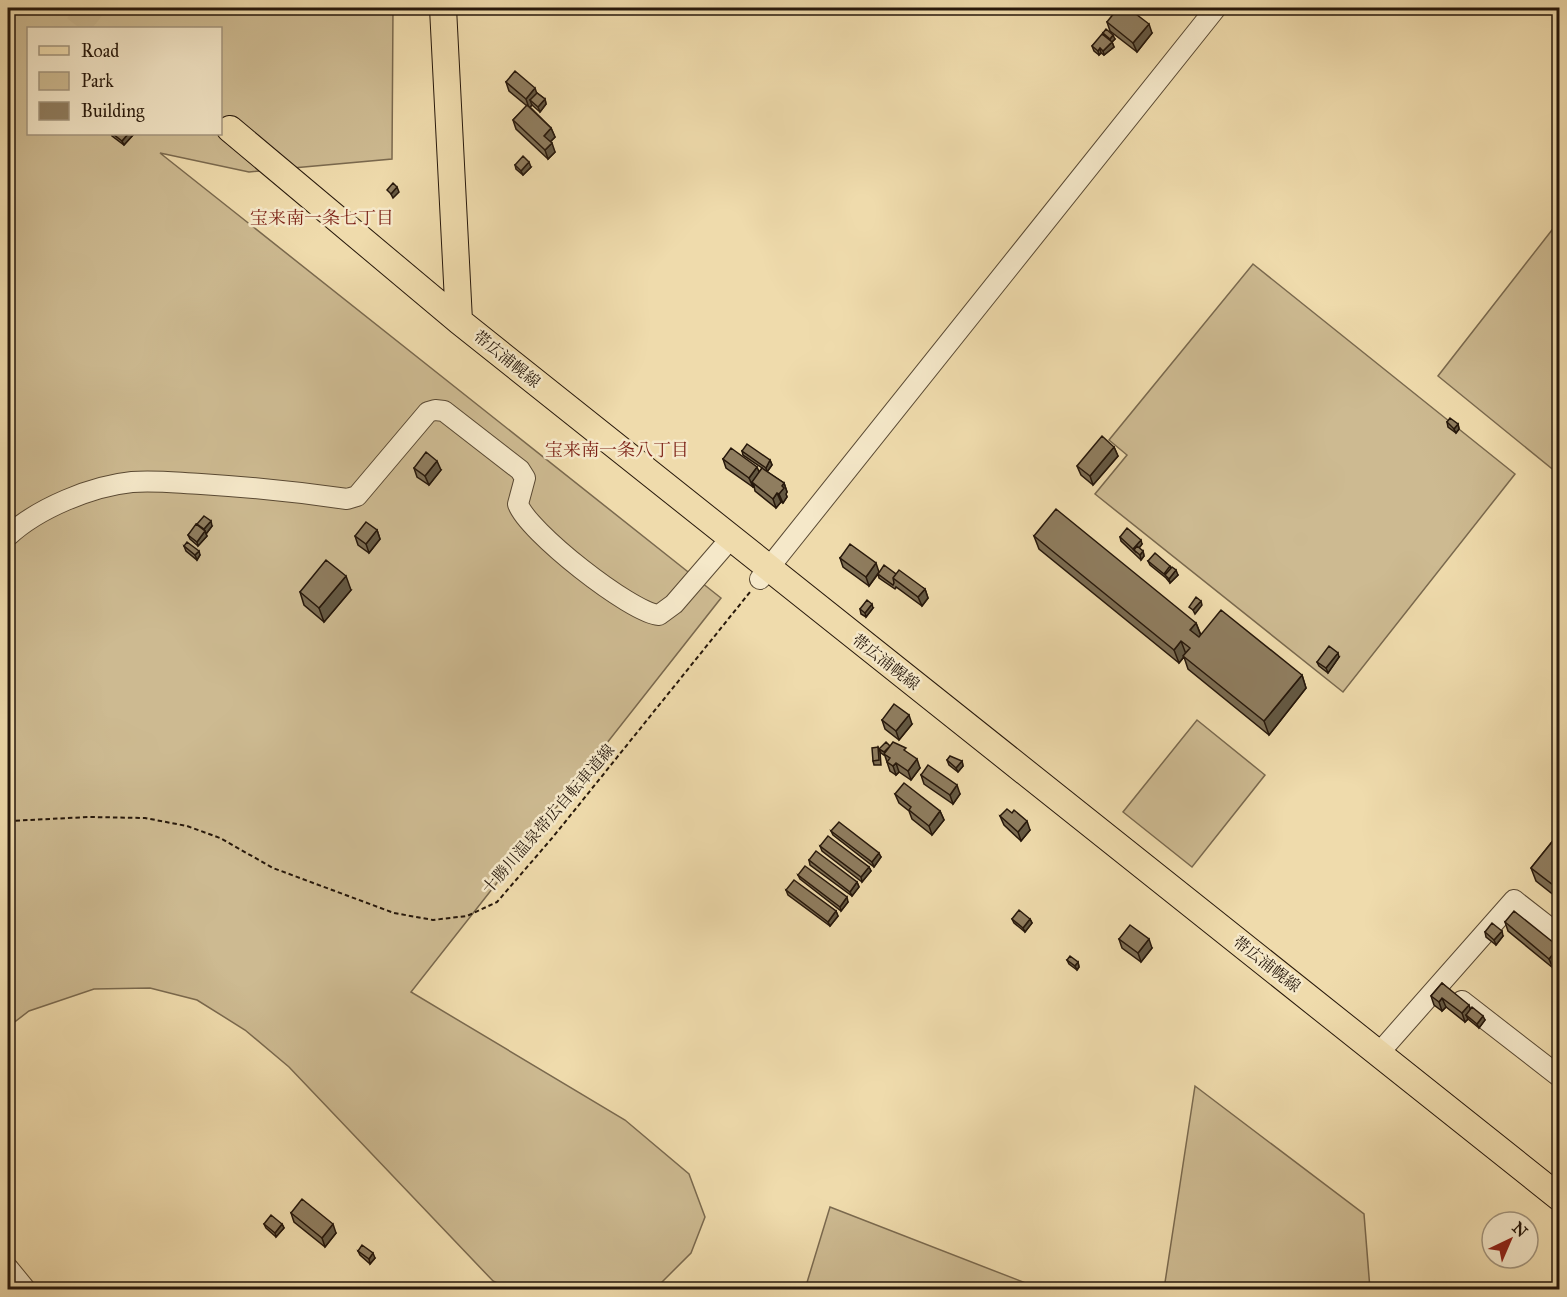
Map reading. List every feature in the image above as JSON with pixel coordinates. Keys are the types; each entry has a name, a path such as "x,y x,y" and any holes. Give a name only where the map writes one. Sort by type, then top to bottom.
{"main road":[{"name":"帯広浦幌線","path":"443,8 459,321 731,538 764,574 1379,1053 1560,1198"},
{"path":"230,129 459,321"}],"street":[{"path":"764,574 1216,8"},
{"path":"8,536 45,511 72,498 132,482 266,488 347,499 357,496 416,424 428,412 435,410 444,411 520,470 525,478 518,504 527,521 567,557 634,607 651,615 659,615 674,604 731,538"},
{"path":"1379,1053 1514,900 1560,936"},
{"path":"1441,984 1560,1077"},
{"path":"8,1268 26,1290"}],"path":[{"name":"十勝川温泉帯広自転車道線","path":"8,821 89,817 134,818 187,826 220,838 273,868 394,913 433,920 467,916 497,902 553,837 764,574"}],"green space":[{"path":"8,8 393,8 392,159 249,172 160,153 721,598 411,992 625,1120 689,1174 705,1217 691,1253 655,1289 509,1289 493,1281 289,1067 245,1030 197,1000 150,988 94,989 29,1011 8,1027"},
{"path":"1559,221 1560,468 1556,472 1438,376"},
{"path":"1253,264 1515,474 1343,692 1095,494 1127,455 1109,440"},
{"path":"1197,720 1265,775 1192,867 1123,812"},
{"path":"1195,1086 1364,1214 1370,1289 1164,1289"},
{"path":"830,1207 1041,1289 805,1289"}],"building":[{"path":"1118,8 1128,8 1149,24 1133,43 1107,22"},
{"path":"1106,29 1113,35 1110,39 1103,33"},
{"path":"1102,34 1112,42 1103,51 1100,48 1098,51 1092,46"},
{"path":"515,71 535,88 526,99 506,82"},
{"path":"537,93 545,99 538,107 530,100"},
{"path":"527,105 551,128 544,136 552,143 545,150 513,120"},
{"path":"114,135 127,135 122,141"},
{"path":"523,156 529,162 521,171 515,165"},
{"path":"393,183 397,187 391,194 387,190"},
{"path":"1450,418 1458,424 1454,429 1447,422"},
{"path":"1102,436 1114,447 1090,476 1077,466"},
{"path":"747,444 770,460 766,468 742,451"},
{"path":"731,448 757,467 749,478 723,459"},
{"path":"426,452 437,461 425,476 414,468"},
{"path":"762,468 784,483 782,486 784,488 773,499 752,482"},
{"path":"1056,509 1196,623 1190,630 1199,637 1221,610 1302,675 1264,721 1183,656 1190,648 1181,641 1174,650 1034,536"},
{"path":"204,516 211,521 204,529 197,524"},
{"path":"366,522 377,530 366,544 355,536"},
{"path":"196,524 205,531 197,542 188,535"},
{"path":"1127,528 1141,540 1133,549 1120,537"},
{"path":"187,542 199,551 195,555 184,546"},
{"path":"850,544 876,563 866,577 840,558"},
{"path":"1137,546 1143,551 1140,555 1134,550"},
{"path":"1155,553 1170,566 1164,574 1148,561"},
{"path":"326,560 346,576 319,608 300,592"},
{"path":"884,565 896,574 893,578 893,585 878,574"},
{"path":"1172,567 1176,570 1169,579 1165,575"},
{"path":"899,570 925,589 918,597 893,578"},
{"path":"1196,597 1201,601 1193,610 1189,607"},
{"path":"867,600 872,604 865,613 860,609"},
{"path":"1329,646 1338,653 1326,668 1317,662"},
{"path":"894,704 909,715 896,731 882,720"},
{"path":"886,742 890,746 884,752 879,749"},
{"path":"893,742 906,748 904,750 917,759 908,771 896,763 893,766 887,762 890,758 884,754"},
{"path":"878,747 879,760 873,761 872,748"},
{"path":"950,756 962,761 956,768 947,760"},
{"path":"928,765 957,785 950,795 921,775"},
{"path":"904,783 940,811 929,826 909,810 911,807 895,794"},
{"path":"1007,809 1012,813 1014,810 1027,821 1018,832 1000,816"},
{"path":"839,822 879,853 872,862 831,831"},
{"path":"1560,832 1560,884 1557,888 1531,868"},
{"path":"828,836 869,867 861,877 820,846"},
{"path":"816,851 857,882 850,892 809,860"},
{"path":"805,866 847,897 840,907 798,875"},
{"path":"794,880 836,911 828,922 786,890"},
{"path":"1019,910 1030,919 1023,928 1012,919"},
{"path":"1514,911 1559,947 1549,959 1505,922"},
{"path":"1492,923 1502,931 1494,940 1485,932"},
{"path":"1130,925 1149,939 1138,953 1119,939"},
{"path":"1070,956 1078,962 1075,966 1067,960"},
{"path":"1560,960 1560,970 1555,966"},
{"path":"1442,983 1469,1005 1462,1013 1442,998 1439,1002 1431,996"},
{"path":"1472,1007 1483,1016 1477,1024 1466,1015"},
{"path":"302,1199 333,1224 322,1238 291,1213"},
{"path":"271,1215 282,1224 275,1233 264,1224"},
{"path":"362,1245 373,1253 369,1259 358,1251"}],"tunnel":[{"path":"75,8 100,27"}],"district":[{"name":"宝来南一条七丁目","path":"322,218"},
{"name":"宝来南一条八丁目","path":"617,450"}]}
